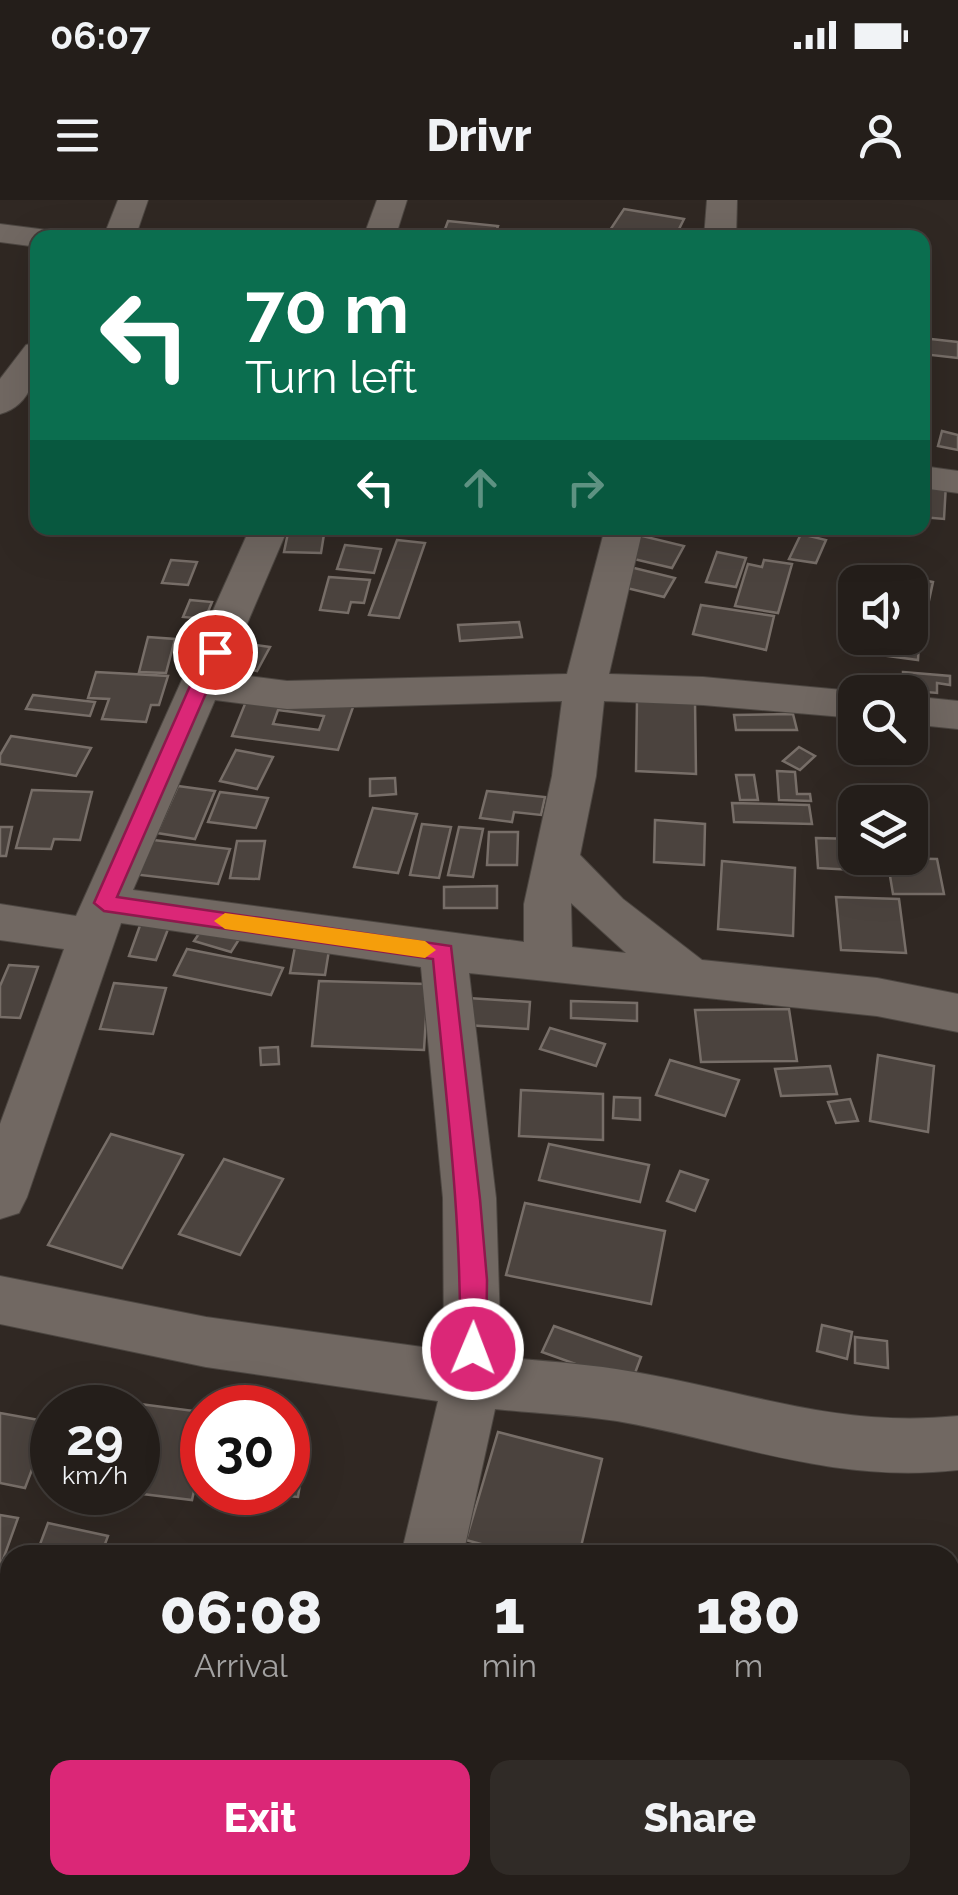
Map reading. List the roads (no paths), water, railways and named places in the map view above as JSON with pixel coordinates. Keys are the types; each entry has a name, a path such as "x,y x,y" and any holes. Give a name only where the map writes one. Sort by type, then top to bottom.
{"street":[{"path":"122,230 133,200"},
{"path":"382,230 392,200"},
{"path":"720,230 722,200"},
{"path":"0,233 30,236"},
{"path":"11,397 30,365"},
{"path":"930,478 958,482"},
{"path":"0,1197 98,920 266,535"},
{"path":"548,962 547,904 558,860 585,687 622,535"},
{"path":"201,684 287,695 585,687 703,691 838,703"},
{"path":"928,712 958,715"},
{"path":"558,860 617,920 690,978"},
{"path":"0,922 98,920 444,952 877,997 958,1013"},
{"path":"434,1545 470,1380 474,1280 444,952"},
{"path":"0,1300 206,1342 470,1380 617,1395 809,1440 911,1448 958,1443"}]}
